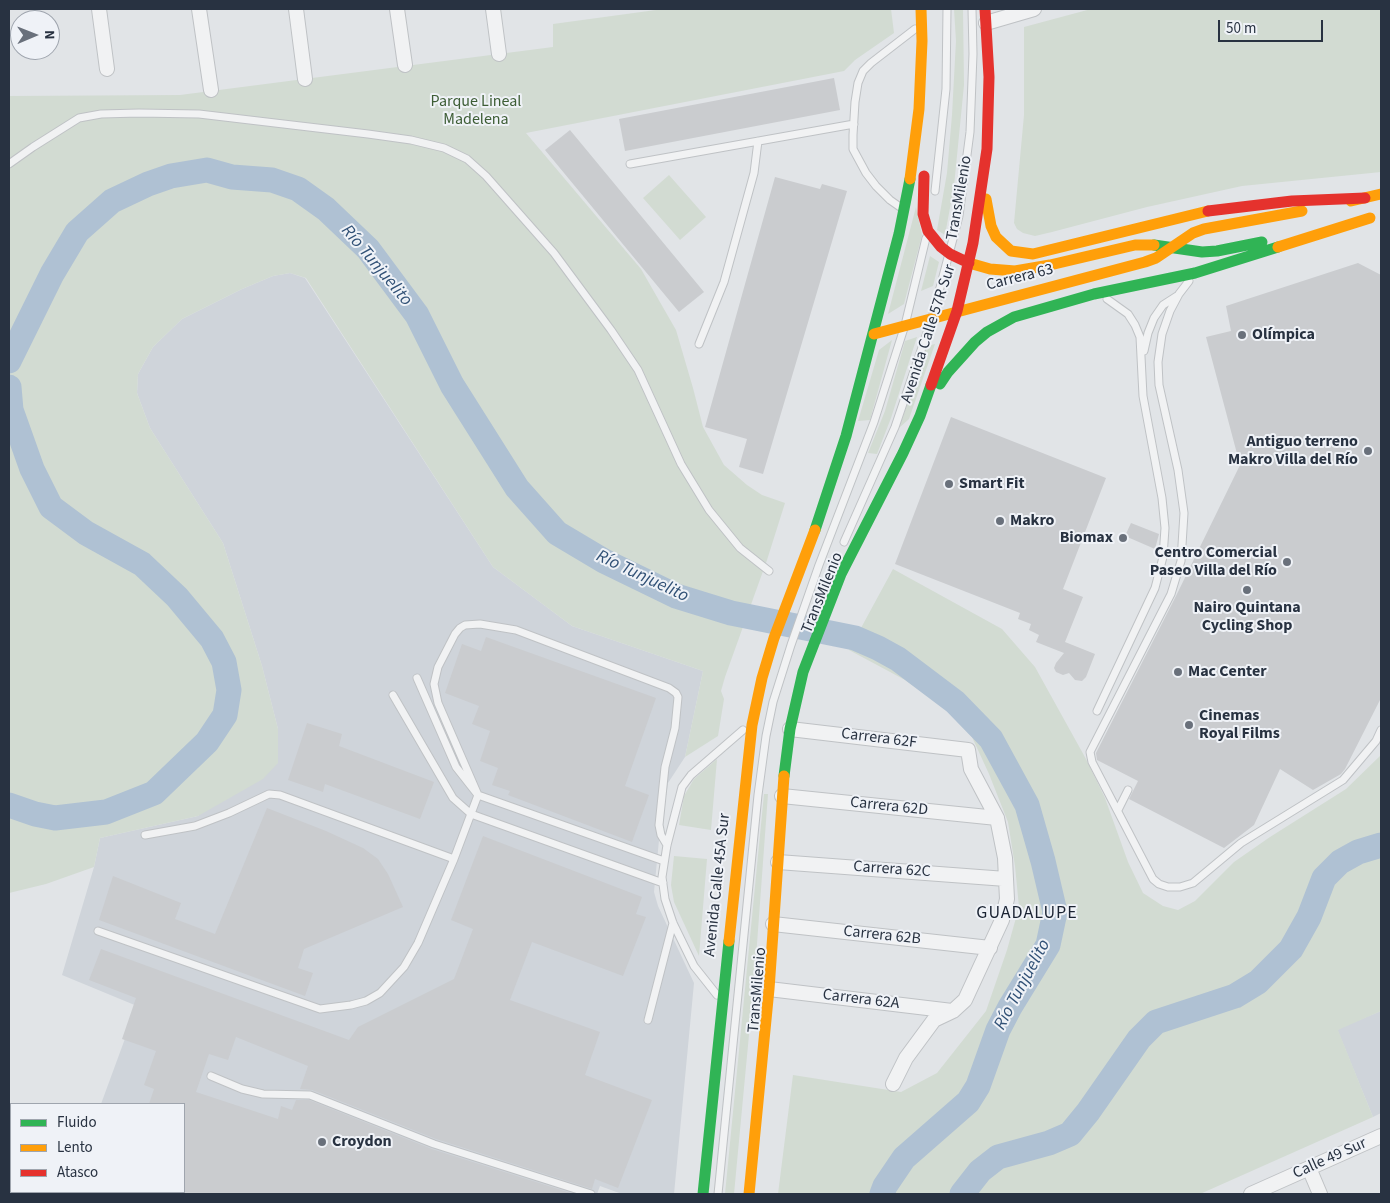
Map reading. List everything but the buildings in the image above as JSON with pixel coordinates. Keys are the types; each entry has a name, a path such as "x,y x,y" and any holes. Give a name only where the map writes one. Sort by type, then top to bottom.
{"main road":[{"path":"874,334 904,209 919,109 921,9"},
{"name":"Avenida Calle 57R Sur","path":"790,729 796,698 833,592 922,411 957,311 969,263 985,172 989,77 985,9"},
{"path":"925,168 922,203 928,232"},
{"path":"985,172 986,200 991,226 996,237 1011,250 1033,254 1210,210 1292,201 1365,198"},
{"name":"Carrera 63","path":"874,334 1134,266 1156,258 1181,240 1204,229 1381,194"},
{"path":"922,411 948,372 962,355 987,332 1014,317 1094,294 1195,273 1376,216"},
{"name":"Carrera 63","path":"928,232 950,254 969,263 990,269 1015,271 1050,266 1135,245 1146,244 1202,252 1217,251 1294,236 1376,216"},
{"name":"Avenida Calle 45A Sur","path":"703,1194 742,800 752,724 762,678 774,638 823,509 846,436 874,334"},
{"path":"749,1194 769,989 782,796 790,729"}],"street":[{"path":"99,9 107,69"},
{"path":"199,9 211,90"},
{"path":"296,9 305,79"},
{"path":"397,9 405,66"},
{"path":"493,9 499,54"},
{"path":"986,23 1034,9"},
{"name":"Carrera 62F","path":"790,729 968,750 971,769 996,818"},
{"name":"Carrera 62D","path":"782,796 996,818"},
{"path":"893,1084 906,1058 925,1030 934,1020 953,1011 965,1000 1002,920 1006,899 1005,858 996,818"},
{"name":"Carrera 62C","path":"778,862 1006,879"},
{"name":"Carrera 62B","path":"774,924 990,948"},
{"name":"Carrera 62A","path":"769,989 953,1011"},
{"name":"Calle 49 Sur","path":"1251,1194 1381,1136"},
{"path":"1309,1168 1320,1194"}],"lane":[{"name":"TransMilenio","path":"933,204 946,89 947,9"},
{"name":"TransMilenio","path":"842,545 895,428 932,318 950,254 959,216 970,132 973,54 972,9"},
{"path":"904,209 890,200 876,186 853,149 858,83 863,71 876,58 922,25"},
{"path":"9,164 33,146 79,118 101,114 139,113 199,114 411,140 444,148 467,159 486,176 554,253 611,330 638,370 681,464 709,510 740,548 769,570"},
{"path":"630,164 854,124"},
{"path":"699,344 724,282 754,173 758,141"},
{"name":"TransMilenio","path":"718,1194 758,795 773,702 791,645 874,422 905,325 931,213"},
{"path":"1195,273 1179,294 1170,311 1162,334 1158,362 1159,385 1178,470 1184,513 1181,562 1171,594 1090,752 1092,762 1153,879 1158,884 1168,887 1180,887 1193,883 1241,843 1343,780 1376,741 1381,730"},
{"path":"1094,294 1107,298 1128,314 1140,337 1143,396 1162,498 1165,528 1163,557 1155,588 1096,711"},
{"path":"1141,363 1148,333 1154,318 1163,305 1179,294"},
{"path":"98,931 320,1008 366,1002 380,993 404,968 418,943 454,859 478,795 438,704 434,684 438,667 455,634 465,625 480,624 516,630 669,688 676,693 678,697 675,728 665,767 659,825 661,835 667,845"},
{"path":"417,678 456,766 478,795 664,861"},
{"path":"393,695 453,798 471,814 662,883"},
{"path":"723,1001 694,966 673,923 662,883 664,861 682,787 691,775 752,724"},
{"path":"1118,810 1128,790"},
{"path":"145,835 195,826 229,813 269,794 280,795 454,859"},
{"path":"648,1020 673,923"},
{"path":"211,1076 242,1089 263,1094 310,1095 434,1144 591,1194"}],"shaded area":[{"path":"290,273 305,278 493,567 572,626 703,671 685,757 668,783 659,840 654,892 658,906 694,983 674,1194 622,1194 600,1186 597,1194 68,1194 185,1193 185,1103 101,1103 137,1006 62,975 94,867 100,838 198,816 278,729 262,666 223,543 150,428 137,393 138,374 153,347 182,319 273,276"},
{"path":"1381,1011 1381,1113 1373,1117 1337,1029"}],"green space":[{"name":"Parque Lineal Madelena","path":"663,9 891,9 894,33 855,60 844,71 526,133 641,269 676,330 703,427 724,465 762,495 785,503 767,560 725,677 721,691 724,699 718,736 685,757 703,671 572,626 493,567 306,278 290,273 273,276 182,319 153,347 138,374 137,393 150,428 223,543 262,666 278,729 278,763 263,779 198,816 100,838 94,867 46,884 9,893 9,96 180,95 553,47 553,24"},
{"path":"954,9 963,9 964,85 954,186 945,235 937,230 947,173 952,115 956,41"},
{"path":"1091,9 1381,9 1381,172 1242,186 1147,207 1035,236 1023,233 1017,229 1014,223 1024,115 1024,27"},
{"path":"669,175 706,217 680,240 643,198"},
{"path":"916,207 922,235 904,304 888,314"},
{"path":"930,256 939,262 933,286 921,291"},
{"path":"917,337 891,418 877,454 868,453 885,411 905,341"},
{"path":"892,340 870,420 858,421 879,350"},
{"path":"935,344 909,419 899,428 927,346"},
{"path":"893,569 1002,629 1035,667 1086,759 1105,798 1128,862 1143,893 1163,906 1178,910 1195,901 1234,862 1346,789 1381,755 1381,1011 1338,1030 1373,1117 1200,1194 778,1194 793,1075 901,1092 937,1073 986,1011 1007,950 1019,907 1008,822 972,737 944,708 905,680 849,650"},
{"path":"717,759 711,830 679,825 684,796 694,779"},
{"path":"764,794 768,794 755,971 734,1194 725,1194"},
{"path":"674,856 707,859 699,956 674,902 671,885"}],"waterway":[{"name":"Río Tunjuelito","path":"9,361 52,274 77,232 112,201 148,184 171,176 207,170 232,177 272,180 298,189 326,209 368,249 417,315 452,385 517,488 557,533 604,561 676,596 731,613 855,638 898,659 955,702 991,739 1027,805 1055,912 1048,945 998,1030 978,1086 968,1102 904,1158 885,1186 882,1194"},
{"name":"Río Tunjuelito","path":"9,387 11,410 32,469 51,507 86,533 142,564 177,597 212,639 224,662 229,690 225,715 207,742 154,793 106,812 55,818 35,814 9,805"},
{"name":"Río Tunjuelito","path":"962,1194 980,1171 998,1157 1049,1143 1070,1134 1088,1112 1139,1039 1156,1022 1235,996 1258,982 1291,949 1309,917 1324,878 1340,862 1358,852 1381,845"}],"traffic: fast":[{"path":"815,530 846,436 899,234 910,179"},
{"path":"1154,245 1202,252 1262,242"},
{"path":"940,384 948,372 975,342 987,332 1014,317 1094,294 1195,273 1278,247"},
{"path":"784,776 790,729 803,672 841,574 903,453 920,416 931,385"},
{"path":"703,1194 729,941"}],"traffic: slow":[{"path":"910,179 919,109 922,41 921,9"},
{"path":"1351,201 1381,194"},
{"path":"986,199 991,226 996,237 1011,251 1033,254 1208,211"},
{"path":"874,334 1145,262 1156,258 1193,233 1204,229 1302,211"},
{"path":"1278,247 1370,218"},
{"path":"969,263 990,269 1015,271 1050,265 1135,245 1154,245"},
{"path":"729,941 752,725 762,678 774,638 815,530"},
{"path":"749,1194 769,989 784,776"}],"traffic: jam":[{"path":"931,385 957,311 973,243 987,149 989,77 985,9"},
{"path":"924,176 923,214 928,231 941,247 950,254 969,263"},
{"path":"1208,211 1292,201 1365,198"}],"place":[{"name":"Olímpica","path":"1242,335"},
{"name":"Antiguo terreno Makro Villa del Río","path":"1368,451"},
{"name":"Smart Fit","path":"949,484"},
{"name":"Makro","path":"1000,521"},
{"name":"Biomax","path":"1123,538"},
{"name":"Centro Comercial Paseo Villa del Río","path":"1287,562"},
{"name":"Nairo Quintana Cycling Shop","path":"1247,590"},
{"name":"Mac Center","path":"1178,672"},
{"name":"Cinemas Royal Films","path":"1189,725"},
{"name":"Croydon","path":"322,1142"}],"district":[{"name":"GUADALUPE","path":"1027,914"}]}
